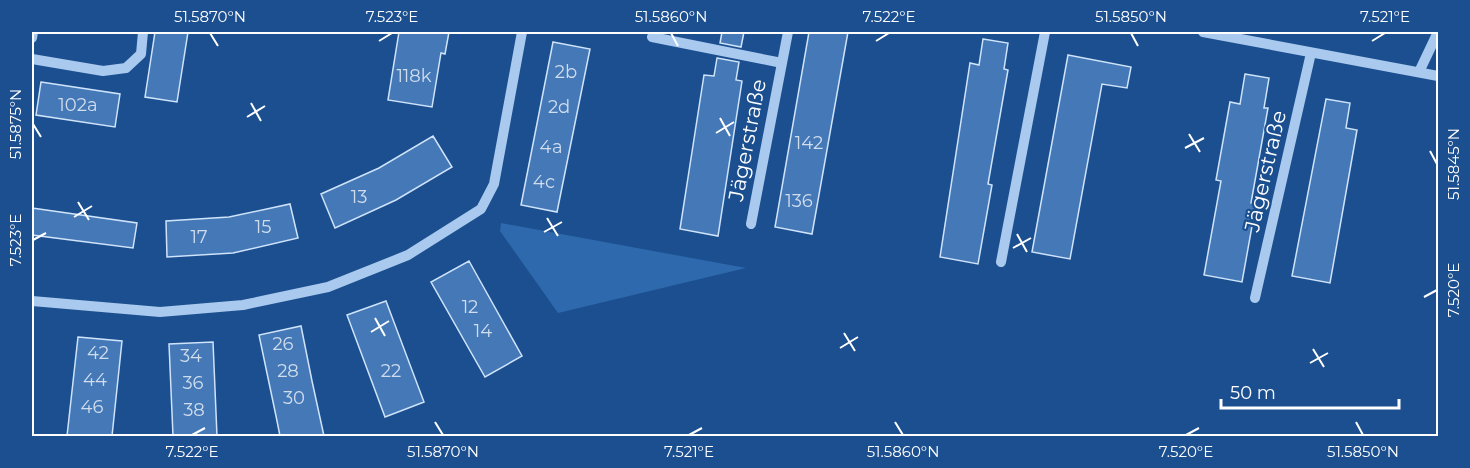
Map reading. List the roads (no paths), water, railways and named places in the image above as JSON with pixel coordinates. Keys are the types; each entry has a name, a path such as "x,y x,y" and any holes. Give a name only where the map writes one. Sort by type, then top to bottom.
{"street":[{"path":"32,38 33,32"},
{"path":"32,59 103,71 126,68 141,54 143,32"},
{"path":"32,301 160,312 243,305 328,286 408,255 481,209 494,184 522,32"},
{"name":"Jägerstraße","path":"751,224 788,32"},
{"path":"1001,262 1045,32"},
{"path":"1203,32 1438,76"},
{"path":"1419,72 1438,32"},
{"name":"Jägerstraße","path":"652,37 782,63"},
{"name":"Jägerstraße","path":"1255,298 1311,53"}]}
